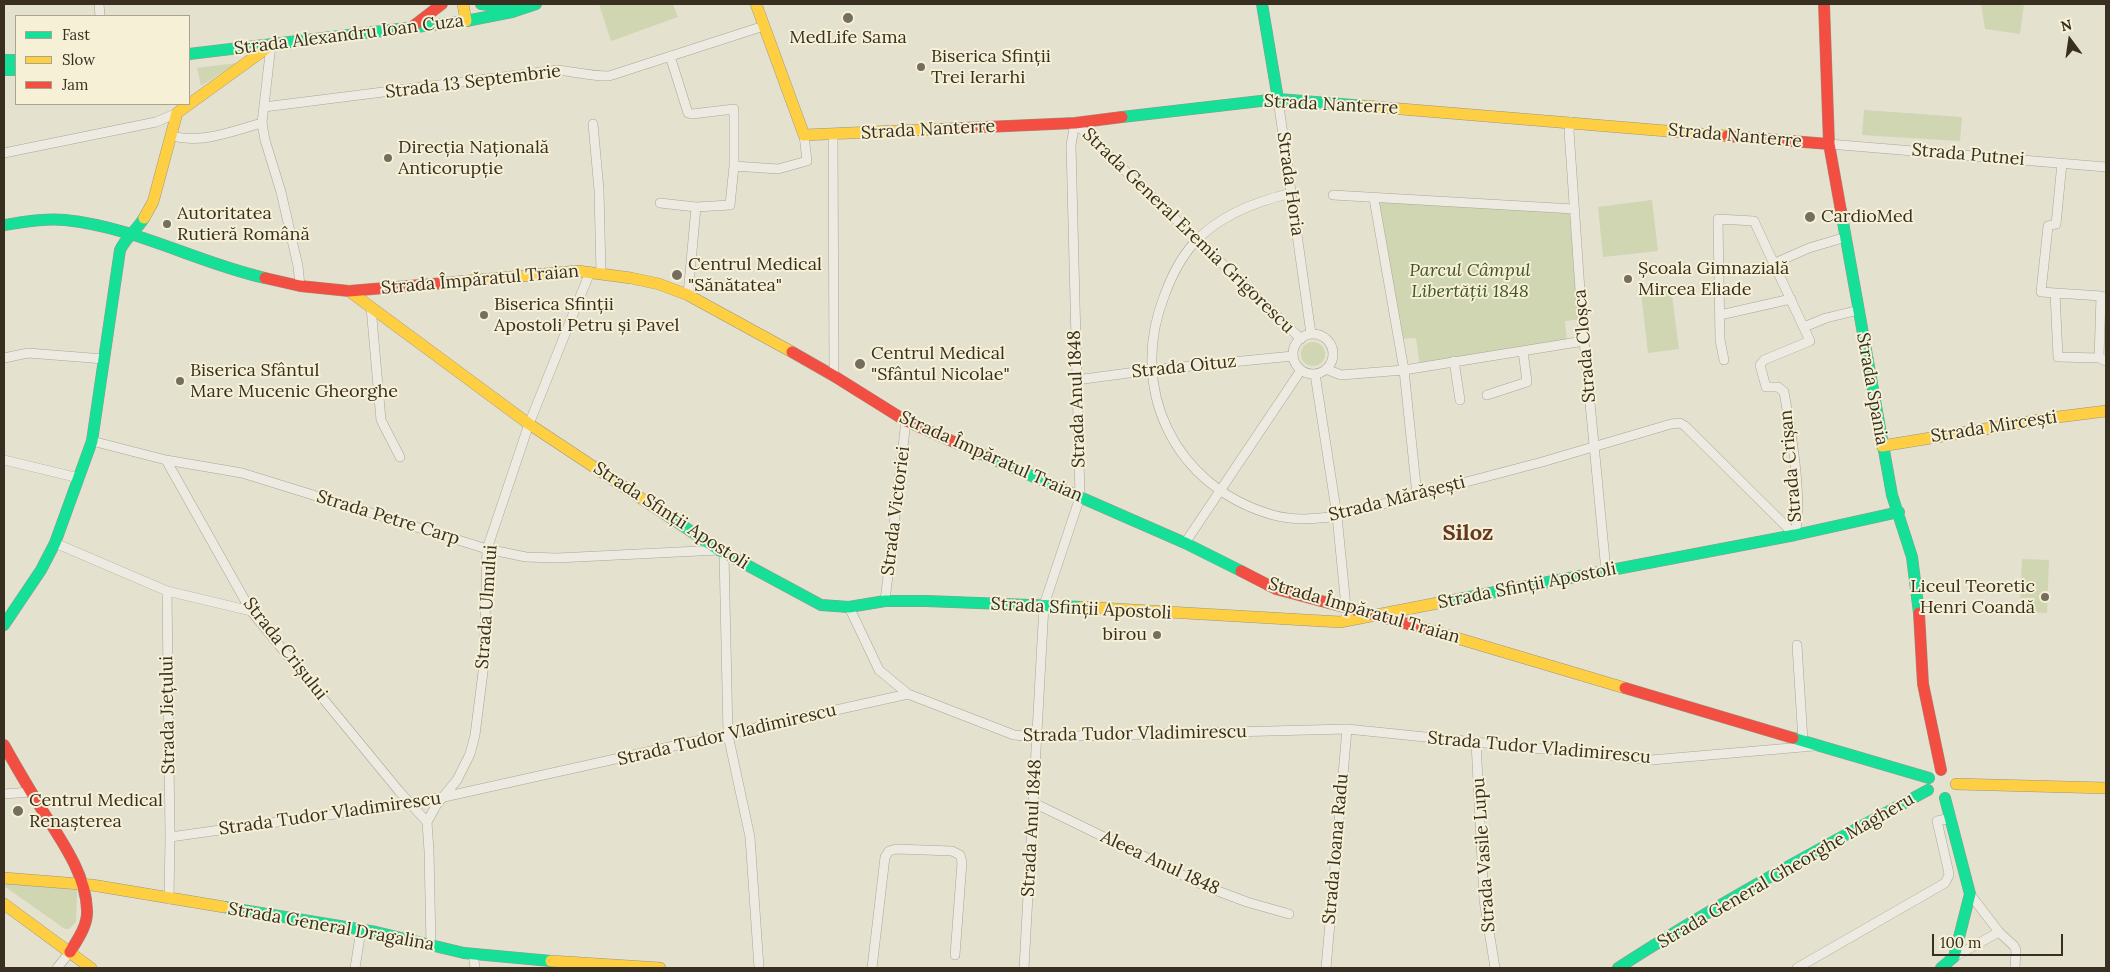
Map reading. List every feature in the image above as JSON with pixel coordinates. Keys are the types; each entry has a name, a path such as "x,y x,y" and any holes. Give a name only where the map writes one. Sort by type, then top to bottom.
{"street":[{"path":"411,28 442,4"},
{"path":"463,4 466,22"},
{"path":"481,4 523,8"},
{"name":"Strada Alexandru Ioan Cuza","path":"190,54 466,22 536,4"},
{"path":"734,166 778,169 806,161 804,135 756,4"},
{"name":"Strada Horia","path":"1262,4 1292,193 1311,334"},
{"name":"Strada Spania","path":"1824,4 1829,144 1882,446 1892,495 1912,557 1918,605 1923,684 1941,770"},
{"name":"Strada 13 Septembrie","path":"264,107 558,70 609,76 764,26"},
{"path":"271,46 262,123 265,140 291,230 300,286"},
{"path":"190,103 271,46"},
{"path":"660,203 696,206 730,205 734,166 734,110 692,114 688,112 670,56"},
{"name":"Strada Nanterre","path":"804,135 1075,123 1278,99 1829,144"},
{"path":"4,153 156,122 177,114 188,105"},
{"path":"4,625 41,570 55,543 92,441 120,250 124,241 139,227 153,202 177,114"},
{"name":"Strada Cloșca","path":"1571,122 1569,131 1584,341 1606,571"},
{"path":"172,136 197,139 262,123"},
{"name":"Strada General Eremia Grigorescu","path":"1075,123 1300,339"},
{"name":"Strada Anul 1848","path":"1024,968 1044,606 1080,497 1071,145 1075,123"},
{"path":"594,124 599,190 595,273"},
{"path":"833,134 834,376"},
{"name":"Strada Putnei","path":"1829,144 2106,167"},
{"path":"2055,292 2058,357 2102,359 2101,296 2055,292 2041,292 2048,226 2056,224 2062,163"},
{"name":"Strada Mărășești","path":"1292,193 1270,198 1250,206 1212,227 1196,240 1171,278 1160,307 1151,345 1151,370 1157,405 1167,432 1177,448 1221,490 1249,507 1274,516 1310,519 1337,516 1680,423 1686,426 1795,535"},
{"path":"1332,195 1574,210"},
{"path":"1374,199 1404,370 1417,495"},
{"path":"688,294 696,206"},
{"path":"1724,360 1720,340 1718,218 1754,221 1804,327 1826,318 1859,310"},
{"name":"Strada Împăratul Traian","path":"4,225 43,220 64,220 131,234 216,265 300,286 349,291 564,272 595,273 658,284 688,294 834,376 906,421 1185,543 1276,589 1378,615 1929,778"},
{"path":"1775,263 1809,248 1846,237"},
{"name":"Strada Ulmului","path":"427,822 437,804 457,780 466,764 476,728 484,664 487,549 529,424 595,273"},
{"name":"Strada Sfinții Apostoli","path":"349,291 529,424 722,552 821,605 849,607 885,602 1044,606 1340,622 1795,535 1899,512"},
{"path":"1720,316 1791,299"},
{"path":"371,307 381,420 400,457"},
{"name":"Strada Crișan","path":"1795,535 1798,508 1793,444 1784,392 1778,387 1766,387 1760,365 1764,360 1810,341 1804,327"},
{"path":"1311,334 1323,337 1331,346 1332,359 1326,369 1315,374 1301,370 1294,362 1293,356 1293,350 1300,339 1311,334"},
{"path":"1326,369 1341,375 1404,370 1584,341"},
{"path":"1487,395 1527,382 1523,351"},
{"path":"4,358 28,353 104,359"},
{"name":"Strada Oituz","path":"1076,380 1151,370 1293,356"},
{"path":"1454,362 1460,400"},
{"path":"1185,543 1301,370"},
{"path":"1315,374 1337,516 1346,607"},
{"name":"Strada Mircești","path":"1882,446 2058,416 2106,410"},
{"name":"Strada Victoriei","path":"885,602 906,421"},
{"name":"Strada Petre Carp","path":"92,441 166,460 242,473 487,549 526,557 557,558 722,552"},
{"path":"4,460 79,478"},
{"name":"Strada Crișului","path":"166,460 251,611 427,822"},
{"path":"55,543 167,591 251,611"},
{"path":"722,552 728,735 750,837 759,968"},
{"name":"Strada Jiețului","path":"167,591 169,899"},
{"path":"849,607 878,670 908,694"},
{"path":"1797,646 1803,741"},
{"name":"Strada Tudor Vladimirescu","path":"170,836 444,797 908,694 1014,735 1037,737 1347,729 1651,760 1820,746"},
{"name":"Strada Ioana Radu","path":"1326,968 1347,729"},
{"name":"Strada Vasile Lupu","path":"1476,742 1484,900 1495,968"},
{"path":"4,745 58,837 81,884 86,899 85,921 82,933 57,968"},
{"path":"1941,770 1950,772 1956,784 1953,793 1945,798 1934,796 1928,790 1929,778 1934,772 1941,770"},
{"path":"1956,784 2106,788"},
{"name":"Strada General Gheorghe Magheru","path":"1618,968 1788,866 1928,790"},
{"path":"4,794 30,792"},
{"path":"1945,798 1970,894 1999,932 2016,950 2015,968"},
{"name":"Aleea Anul 1848","path":"1034,803 1207,887 1247,902 1289,914"},
{"path":"1797,968 1945,883 1949,875 1937,821 1951,818"},
{"path":"427,822 430,861 431,945"},
{"path":"872,968 885,857 889,851 896,849 952,851 960,855 962,862 955,955"},
{"name":"Strada General Dragalina","path":"4,878 81,884 361,930 473,954 660,968"},
{"path":"1954,957 1970,894"},
{"path":"4,904 91,968"},
{"path":"355,968 361,930"},
{"path":"1941,968 1954,957 1999,932"},
{"path":"473,954 474,968"}],"green space":[{"path":"599,4 673,4 678,17 611,41"},
{"path":"1981,4 2024,4 2020,34 1985,29"},
{"path":"237,63 201,86 197,68"},
{"path":"1864,110 1962,117 1960,141 1862,135"},
{"name":"Parcul Câmpul Libertății 1848","path":"1374,199 1574,209 1582,319 1565,321 1567,344 1420,367 1416,338 1398,339"},
{"path":"1652,200 1658,251 1603,257 1598,207"},
{"path":"1671,288 1679,349 1648,353 1641,292"},
{"path":"1313,342 1321,346 1325,354 1321,362 1313,366 1305,362 1301,354 1305,346"},
{"path":"2022,559 2049,560 2047,613 2020,612"},
{"path":"4,883 77,890 76,922 69,929 65,929 4,886"}],"traffic: fast":[{"path":"481,4 513,8"},
{"path":"190,54 466,21 512,12 536,4"},
{"path":"1262,4 1278,99"},
{"path":"4,60 15,60"},
{"path":"4,70 15,70"},
{"path":"1122,117 1278,99 1365,106"},
{"path":"1841,211 1892,495 1912,557 1919,613"},
{"path":"4,625 41,570 55,543 92,441 120,250 144,218"},
{"path":"4,225 50,220 91,224 141,237 215,264 265,278"},
{"path":"977,452 1185,543 1241,571"},
{"path":"1438,603 1795,535 1899,512"},
{"path":"665,514 719,550 821,605 849,607 885,601 926,601 1082,607"},
{"path":"1793,738 1929,778"},
{"path":"1618,968 1732,898 1928,790"},
{"path":"1941,968 1954,957 1970,894 1945,798"},
{"path":"224,907 376,932 464,953 551,961"}],"traffic: slow":[{"path":"463,4 466,21"},
{"path":"756,4 804,135 941,129"},
{"path":"190,104 271,45"},
{"path":"144,218 153,202 177,113 188,105"},
{"path":"1365,106 1727,136"},
{"path":"456,282 578,271 631,278 659,284 688,295 792,352"},
{"path":"349,291 529,424 665,514"},
{"path":"1882,446 2106,411"},
{"path":"1082,607 1340,622 1438,603"},
{"path":"1423,628 1625,688"},
{"path":"1956,784 2106,788"},
{"path":"4,878 92,885 224,907"},
{"path":"4,904 91,968"},
{"path":"551,961 660,968"}],"traffic: jam":[{"path":"412,27 442,4"},
{"path":"1824,4 1829,144 1841,211"},
{"path":"941,129 1075,123 1122,117"},
{"path":"1727,136 1829,144"},
{"path":"265,278 300,286 349,291 456,282"},
{"path":"792,352 906,421 977,452"},
{"path":"1241,571 1276,589 1423,628"},
{"path":"1919,613 1923,684 1941,770"},
{"path":"1625,688 1793,738"},
{"path":"4,745 70,855 82,882 87,916 82,932 70,952"}],"place":[{"name":"MedLife Sama","path":"848,18"},
{"name":"Biserica Sfinții Trei Ierarhi","path":"921,67"},
{"name":"Direcția Națională Anticorupție","path":"388,158"},
{"name":"CardioMed","path":"1810,217"},
{"name":"Autoritatea Rutieră Română","path":"167,224"},
{"name":"Centrul Medical \"Sănătatea\"","path":"677,275"},
{"name":"Școala Gimnazială Mircea Eliade","path":"1628,279"},
{"name":"Biserica Sfinții Apostoli Petru și Pavel","path":"484,315"},
{"name":"Centrul Medical \"Sfântul Nicolae\"","path":"860,364"},
{"name":"Biserica Sfântul Mare Mucenic Gheorghe","path":"180,381"},
{"name":"Liceul Teoretic Henri Coandă","path":"2045,597"},
{"name":"birou","path":"1157,635"},
{"name":"Centrul Medical Renașterea","path":"18,811"}],"district":[{"name":"Siloz","path":"1468,534"}]}
